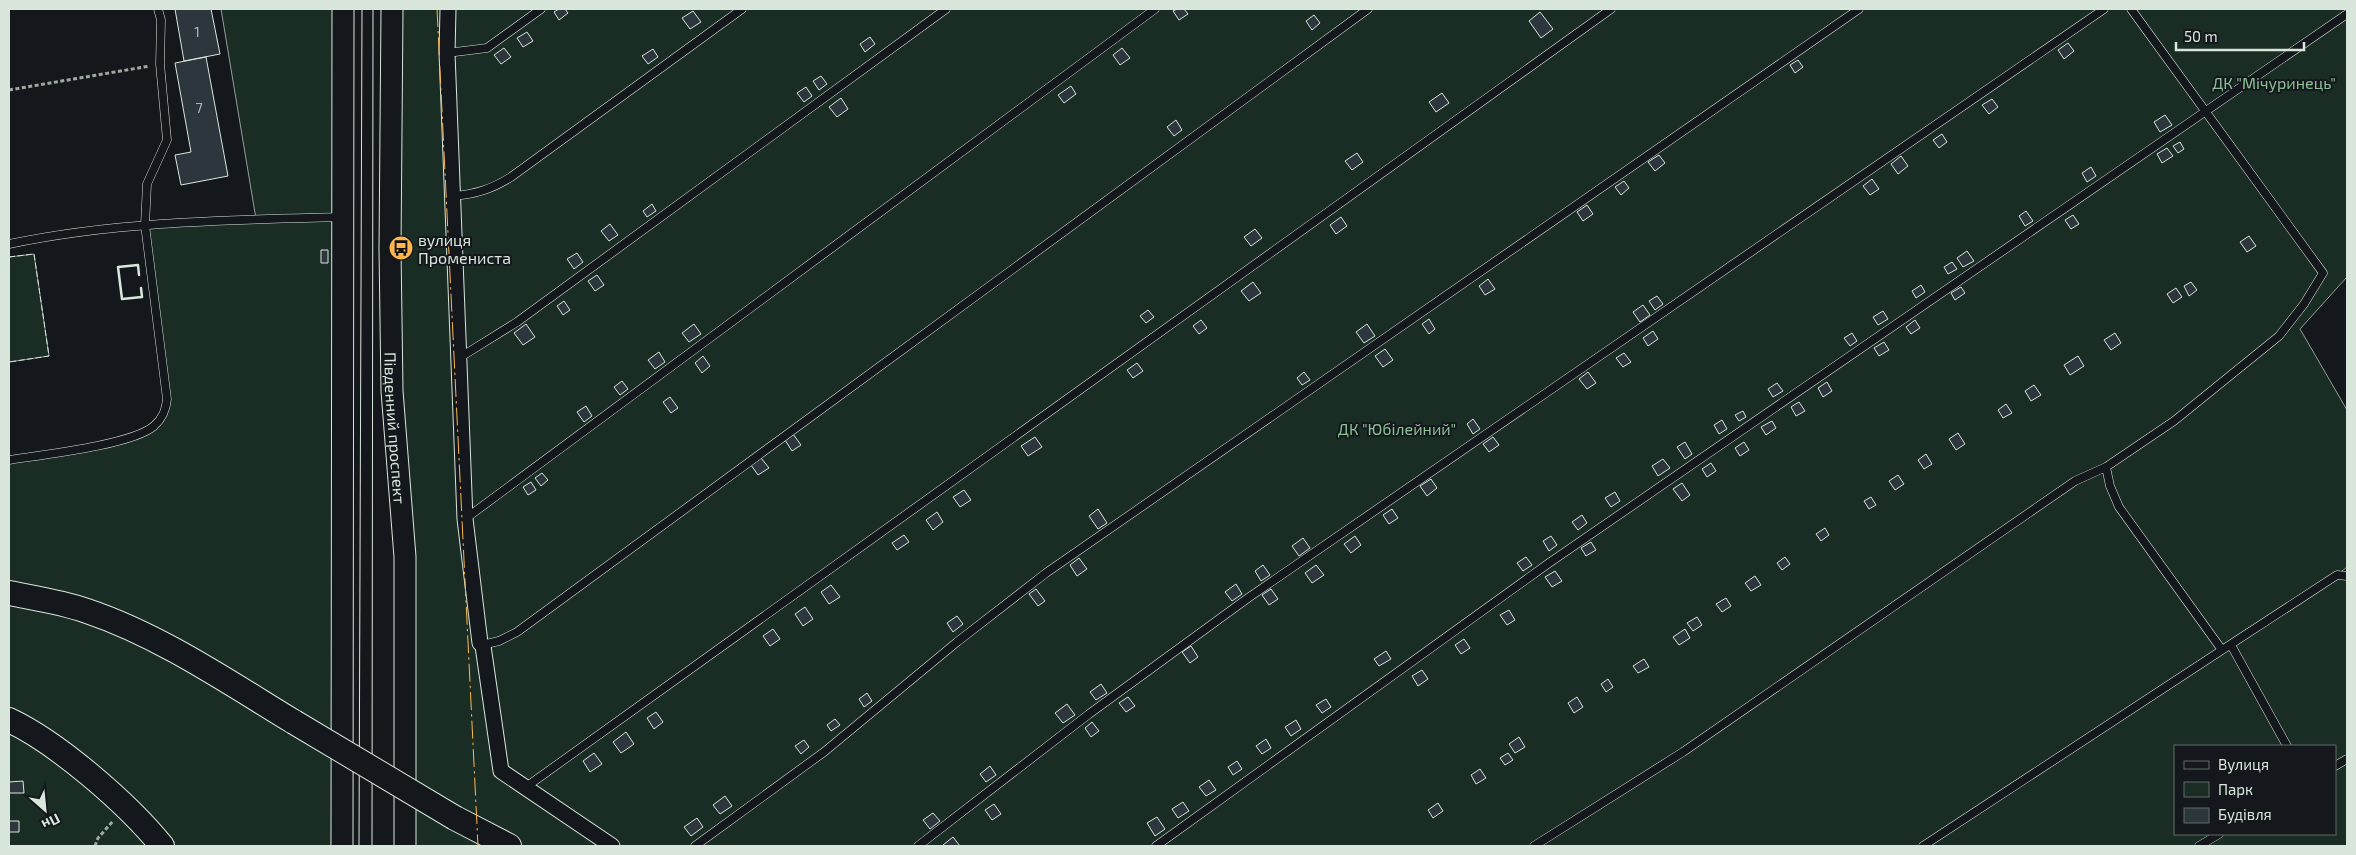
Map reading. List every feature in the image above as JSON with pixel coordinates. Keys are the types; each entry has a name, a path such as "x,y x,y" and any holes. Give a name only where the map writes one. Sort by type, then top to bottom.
{"main road":[{"path":"342,846 342,217 344,9"},
{"name":"Південний проспект","path":"392,9 390,259 392,391 405,557 405,846"},
{"path":"9,593 86,610 182,655 455,818 509,846"},
{"path":"9,720 53,746 136,816 162,846"}],"street":[{"path":"448,9 447,53 464,519 500,771 612,846"}],"lane":[{"path":"9,460 134,438 154,426 166,412 167,399 145,225 147,184 167,140 160,64 161,20 158,9"},
{"path":"447,53 487,48 541,9"},
{"path":"453,196 476,194 495,188 742,9"},
{"path":"459,358 518,322 946,9"},
{"path":"464,519 1155,9"},
{"path":"481,644 517,632 1368,9"},
{"path":"526,788 1611,9"},
{"path":"695,846 824,752 957,642 1046,574 1859,9"},
{"path":"918,846 1089,714 1248,598 2104,9"},
{"path":"1534,846 1683,752 2075,481 2106,467 2174,421 2279,336 2304,304 2323,273 2131,9"},
{"path":"1156,846 1557,558 2347,14"},
{"path":"9,244 48,236 145,225 342,217"},
{"path":"2106,467 2110,486 2119,508 2222,650"},
{"path":"1923,846 2337,575 2347,576"},
{"path":"2231,645 2286,745"},
{"path":"2336,765 2347,759"},
{"path":"2199,846 2217,835"}],"path":[{"path":"9,90 160,64"},
{"path":"95,846 98,838 112,822 127,810"}],"green space":[{"path":"221,9 344,9 340,846 9,846 9,460 134,438 166,412 145,225 256,219"},
{"name":"ДК \"Юбілейний\"","path":"392,9 2347,9 2347,277 2300,329 2347,410 2347,567 2337,575 2347,576 2347,846 405,846"},
{"path":"34,254 49,356 9,362 9,257"}],"building":[{"path":"175,9 211,9 220,54 184,61"},
{"path":"559,9 565,9 568,13 559,20 554,12"},
{"path":"1184,9 1188,14 1179,20 1173,11"},
{"path":"693,11 701,22 690,29 682,18"},
{"path":"1540,12 1553,29 1541,38 1529,21"},
{"path":"1314,15 1320,23 1312,30 1306,21"},
{"path":"527,32 533,41 523,47 517,38"},
{"path":"870,37 875,44 865,52 860,44"},
{"path":"2068,43 2074,51 2064,59 2058,50"},
{"path":"504,48 511,57 501,64 494,55"},
{"path":"1122,48 1130,58 1120,65 1113,55"},
{"path":"653,49 658,57 648,64 642,56"},
{"path":"206,57 228,176 181,185 175,155 191,152 175,63"},
{"path":"1798,60 1803,67 1795,73 1790,65"},
{"path":"821,76 827,84 819,90 813,81"},
{"path":"1071,86 1076,94 1064,103 1058,95"},
{"path":"806,87 812,96 804,102 797,93"},
{"path":"1442,93 1449,103 1436,112 1429,102"},
{"path":"841,98 848,109 837,117 829,107"},
{"path":"1992,99 1998,107 1989,114 1982,105"},
{"path":"2165,115 2172,125 2160,132 2154,122"},
{"path":"1176,120 1182,130 1174,136 1167,127"},
{"path":"1942,134 1947,142 1939,148 1933,140"},
{"path":"2180,142 2184,149 2178,153 2173,146"},
{"path":"2167,148 2173,156 2162,163 2157,154"},
{"path":"1357,153 1363,162 1352,170 1345,161"},
{"path":"1659,155 1665,163 1655,171 1648,162"},
{"path":"1901,156 1908,166 1898,174 1891,164"},
{"path":"2091,167 2096,176 2087,182 2082,173"},
{"path":"1872,179 1879,189 1870,195 1863,186"},
{"path":"1624,181 1629,188 1621,195 1615,187"},
{"path":"652,204 656,211 647,217 643,211"},
{"path":"1587,205 1593,214 1583,221 1577,212"},
{"path":"2026,211 2033,221 2025,226 2019,216"},
{"path":"2073,215 2079,224 2071,229 2065,220"},
{"path":"1341,217 1347,226 1336,234 1330,225"},
{"path":"610,224 618,235 609,241 601,231"},
{"path":"1255,229 1262,238 1251,246 1244,237"},
{"path":"2249,236 2256,246 2247,252 2240,242"},
{"path":"404,241 410,241 410,254 404,254"},
{"path":"321,250 328,250 328,263 321,263"},
{"path":"1967,251 1974,261 1963,267 1957,258"},
{"path":"577,253 583,262 574,269 567,259"},
{"path":"1952,262 1957,269 1948,274 1944,267"},
{"path":"597,275 604,285 595,291 588,281"},
{"path":"1488,279 1495,289 1485,295 1479,286"},
{"path":"1253,282 1261,293 1249,301 1241,291"},
{"path":"2191,282 2197,290 2189,296 2184,286"},
{"path":"1921,285 1925,292 1916,298 1912,291"},
{"path":"1961,287 1965,293 1955,300 1951,293"},
{"path":"2176,288 2182,297 2173,303 2167,294"},
{"path":"1657,296 1663,304 1655,310 1649,301"},
{"path":"564,301 570,310 563,315 557,306"},
{"path":"1643,305 1650,315 1640,322 1633,312"},
{"path":"1148,310 1154,317 1146,323 1140,316"},
{"path":"1883,311 1888,319 1878,325 1873,317"},
{"path":"1429,319 1435,329 1429,334 1422,324"},
{"path":"1201,320 1207,328 1199,334 1193,326"},
{"path":"1915,320 1920,328 1911,334 1906,327"},
{"path":"526,324 535,337 523,345 514,333"},
{"path":"694,324 701,334 689,342 682,333"},
{"path":"1367,324 1375,336 1364,343 1356,332"},
{"path":"1653,331 1658,339 1648,346 1643,338"},
{"path":"1852,333 1857,341 1850,346 1844,338"},
{"path":"2115,333 2121,343 2111,350 2104,340"},
{"path":"1884,342 1889,350 1879,356 1874,348"},
{"path":"1385,349 1393,360 1383,367 1375,356"},
{"path":"659,352 665,362 655,369 648,360"},
{"path":"1624,353 1631,362 1623,367 1616,358"},
{"path":"703,356 710,366 702,373 695,363"},
{"path":"2078,356 2084,366 2070,375 2064,365"},
{"path":"1137,363 1143,371 1133,378 1127,370"},
{"path":"1304,372 1310,380 1302,385 1297,378"},
{"path":"1588,372 1596,383 1587,389 1579,379"},
{"path":"622,381 628,389 620,395 614,387"},
{"path":"1827,382 1832,391 1823,397 1818,388"},
{"path":"1777,383 1783,391 1773,397 1768,389"},
{"path":"2034,385 2041,395 2031,401 2025,391"},
{"path":"670,397 678,408 671,413 663,402"},
{"path":"1799,402 1805,411 1796,416 1791,407"},
{"path":"2006,404 2012,413 2003,418 1998,410"},
{"path":"586,406 592,416 584,422 577,412"},
{"path":"1743,411 1746,417 1739,421 1735,415"},
{"path":"1473,419 1480,429 1473,434 1467,424"},
{"path":"1722,420 1727,429 1719,434 1714,425"},
{"path":"1772,421 1776,428 1766,435 1761,427"},
{"path":"1958,433 1965,444 1956,450 1949,439"},
{"path":"793,434 801,445 792,451 785,440"},
{"path":"1035,437 1042,447 1028,456 1021,446"},
{"path":"1493,437 1499,445 1489,452 1483,444"},
{"path":"1685,442 1692,454 1685,459 1677,447"},
{"path":"1744,442 1749,450 1740,456 1735,448"},
{"path":"1926,454 1932,464 1924,469 1918,460"},
{"path":"761,458 769,468 758,475 751,465"},
{"path":"1663,459 1670,468 1658,476 1652,466"},
{"path":"1711,463 1716,471 1707,477 1702,469"},
{"path":"542,473 548,480 541,486 535,478"},
{"path":"1898,475 1904,484 1895,490 1889,481"},
{"path":"1431,479 1437,488 1427,496 1420,486"},
{"path":"531,482 536,490 528,495 523,487"},
{"path":"1682,483 1690,495 1682,501 1673,489"},
{"path":"964,490 971,500 960,507 953,497"},
{"path":"1615,492 1620,501 1611,507 1605,498"},
{"path":"1871,497 1876,505 1869,509 1864,501"},
{"path":"1098,509 1107,523 1098,529 1089,516"},
{"path":"1392,509 1398,518 1389,524 1383,515"},
{"path":"937,512 943,522 933,530 926,520"},
{"path":"1582,515 1587,523 1578,530 1572,522"},
{"path":"1825,528 1829,535 1821,541 1816,534"},
{"path":"904,535 909,542 897,550 892,543"},
{"path":"1355,536 1361,545 1351,553 1344,544"},
{"path":"1551,536 1557,545 1549,551 1543,541"},
{"path":"1303,538 1310,548 1299,556 1292,546"},
{"path":"1591,542 1596,550 1586,556 1581,548"},
{"path":"1526,557 1532,565 1523,571 1517,563"},
{"path":"1785,557 1790,564 1782,570 1777,563"},
{"path":"1079,558 1087,569 1077,576 1070,565"},
{"path":"1263,565 1270,575 1261,581 1255,571"},
{"path":"1316,565 1324,575 1312,583 1305,573"},
{"path":"1555,571 1562,581 1552,587 1545,577"},
{"path":"1755,576 1761,585 1751,591 1745,583"},
{"path":"1236,584 1242,594 1232,601 1225,592"},
{"path":"831,585 840,597 829,604 821,592"},
{"path":"1036,589 1045,601 1038,606 1029,594"},
{"path":"1271,589 1278,599 1269,605 1262,595"},
{"path":"1726,598 1731,606 1722,612 1716,604"},
{"path":"805,607 813,619 803,626 795,614"},
{"path":"1509,610 1515,620 1507,625 1500,615"},
{"path":"957,616 963,624 953,632 947,623"},
{"path":"1697,617 1702,625 1693,631 1687,623"},
{"path":"773,629 780,639 770,646 763,636"},
{"path":"1685,629 1690,638 1679,645 1673,637"},
{"path":"1464,639 1470,648 1461,654 1455,645"},
{"path":"1191,646 1198,657 1190,663 1182,652"},
{"path":"1386,651 1391,659 1379,666 1374,659"},
{"path":"1644,659 1649,667 1638,673 1633,666"},
{"path":"1422,670 1428,679 1418,686 1412,676"},
{"path":"1608,679 1613,687 1606,692 1601,684"},
{"path":"1101,684 1107,693 1096,700 1090,692"},
{"path":"867,693 872,701 864,707 859,699"},
{"path":"1128,697 1135,706 1126,712 1119,703"},
{"path":"1577,697 1583,707 1574,713 1568,703"},
{"path":"1326,699 1331,707 1322,713 1316,705"},
{"path":"1067,704 1075,715 1063,723 1055,713"},
{"path":"656,712 663,722 654,729 647,718"},
{"path":"835,719 840,725 831,731 827,725"},
{"path":"1296,720 1301,729 1291,736 1285,727"},
{"path":"1092,722 1099,731 1091,737 1085,728"},
{"path":"626,732 634,744 621,753 613,742"},
{"path":"1519,737 1525,747 1515,753 1509,744"},
{"path":"1266,739 1271,748 1262,754 1256,746"},
{"path":"804,740 809,747 801,754 795,746"},
{"path":"594,753 602,764 590,772 583,761"},
{"path":"1508,753 1513,760 1505,765 1500,758"},
{"path":"1237,761 1242,769 1233,775 1228,767"},
{"path":"990,766 996,775 986,782 980,774"},
{"path":"1480,769 1486,778 1476,784 1471,775"},
{"path":"1209,780 1216,790 1206,796 1199,787"},
{"path":"23,781 24,793 9,793 9,782"},
{"path":"725,796 732,806 720,814 713,805"},
{"path":"1183,802 1189,811 1178,818 1172,809"},
{"path":"1438,803 1443,811 1433,818 1428,810"},
{"path":"994,804 1001,814 992,820 985,810"},
{"path":"933,813 940,821 930,829 923,820"},
{"path":"1157,817 1165,829 1155,836 1147,823"},
{"path":"697,818 703,827 691,836 684,827"},
{"path":"9,821 19,821 19,832 9,832"},
{"path":"953,837 960,846 943,845"}],"tram line":[{"path":"359,846 362,9"},
{"path":"372,846 373,9"}],"fence":[{"path":"9,257 34,254 49,356 9,362"}],"wall":[{"path":"139,275 138,265 118,267 122,299 142,297 141,288"}],"power":[{"path":"437,9 478,846"}],"place":[{"name":"вулиця Промениста","path":"401,248"}],"park label":[{"name":"ДК \"Мічуринець\"","path":"2274,82"}]}
